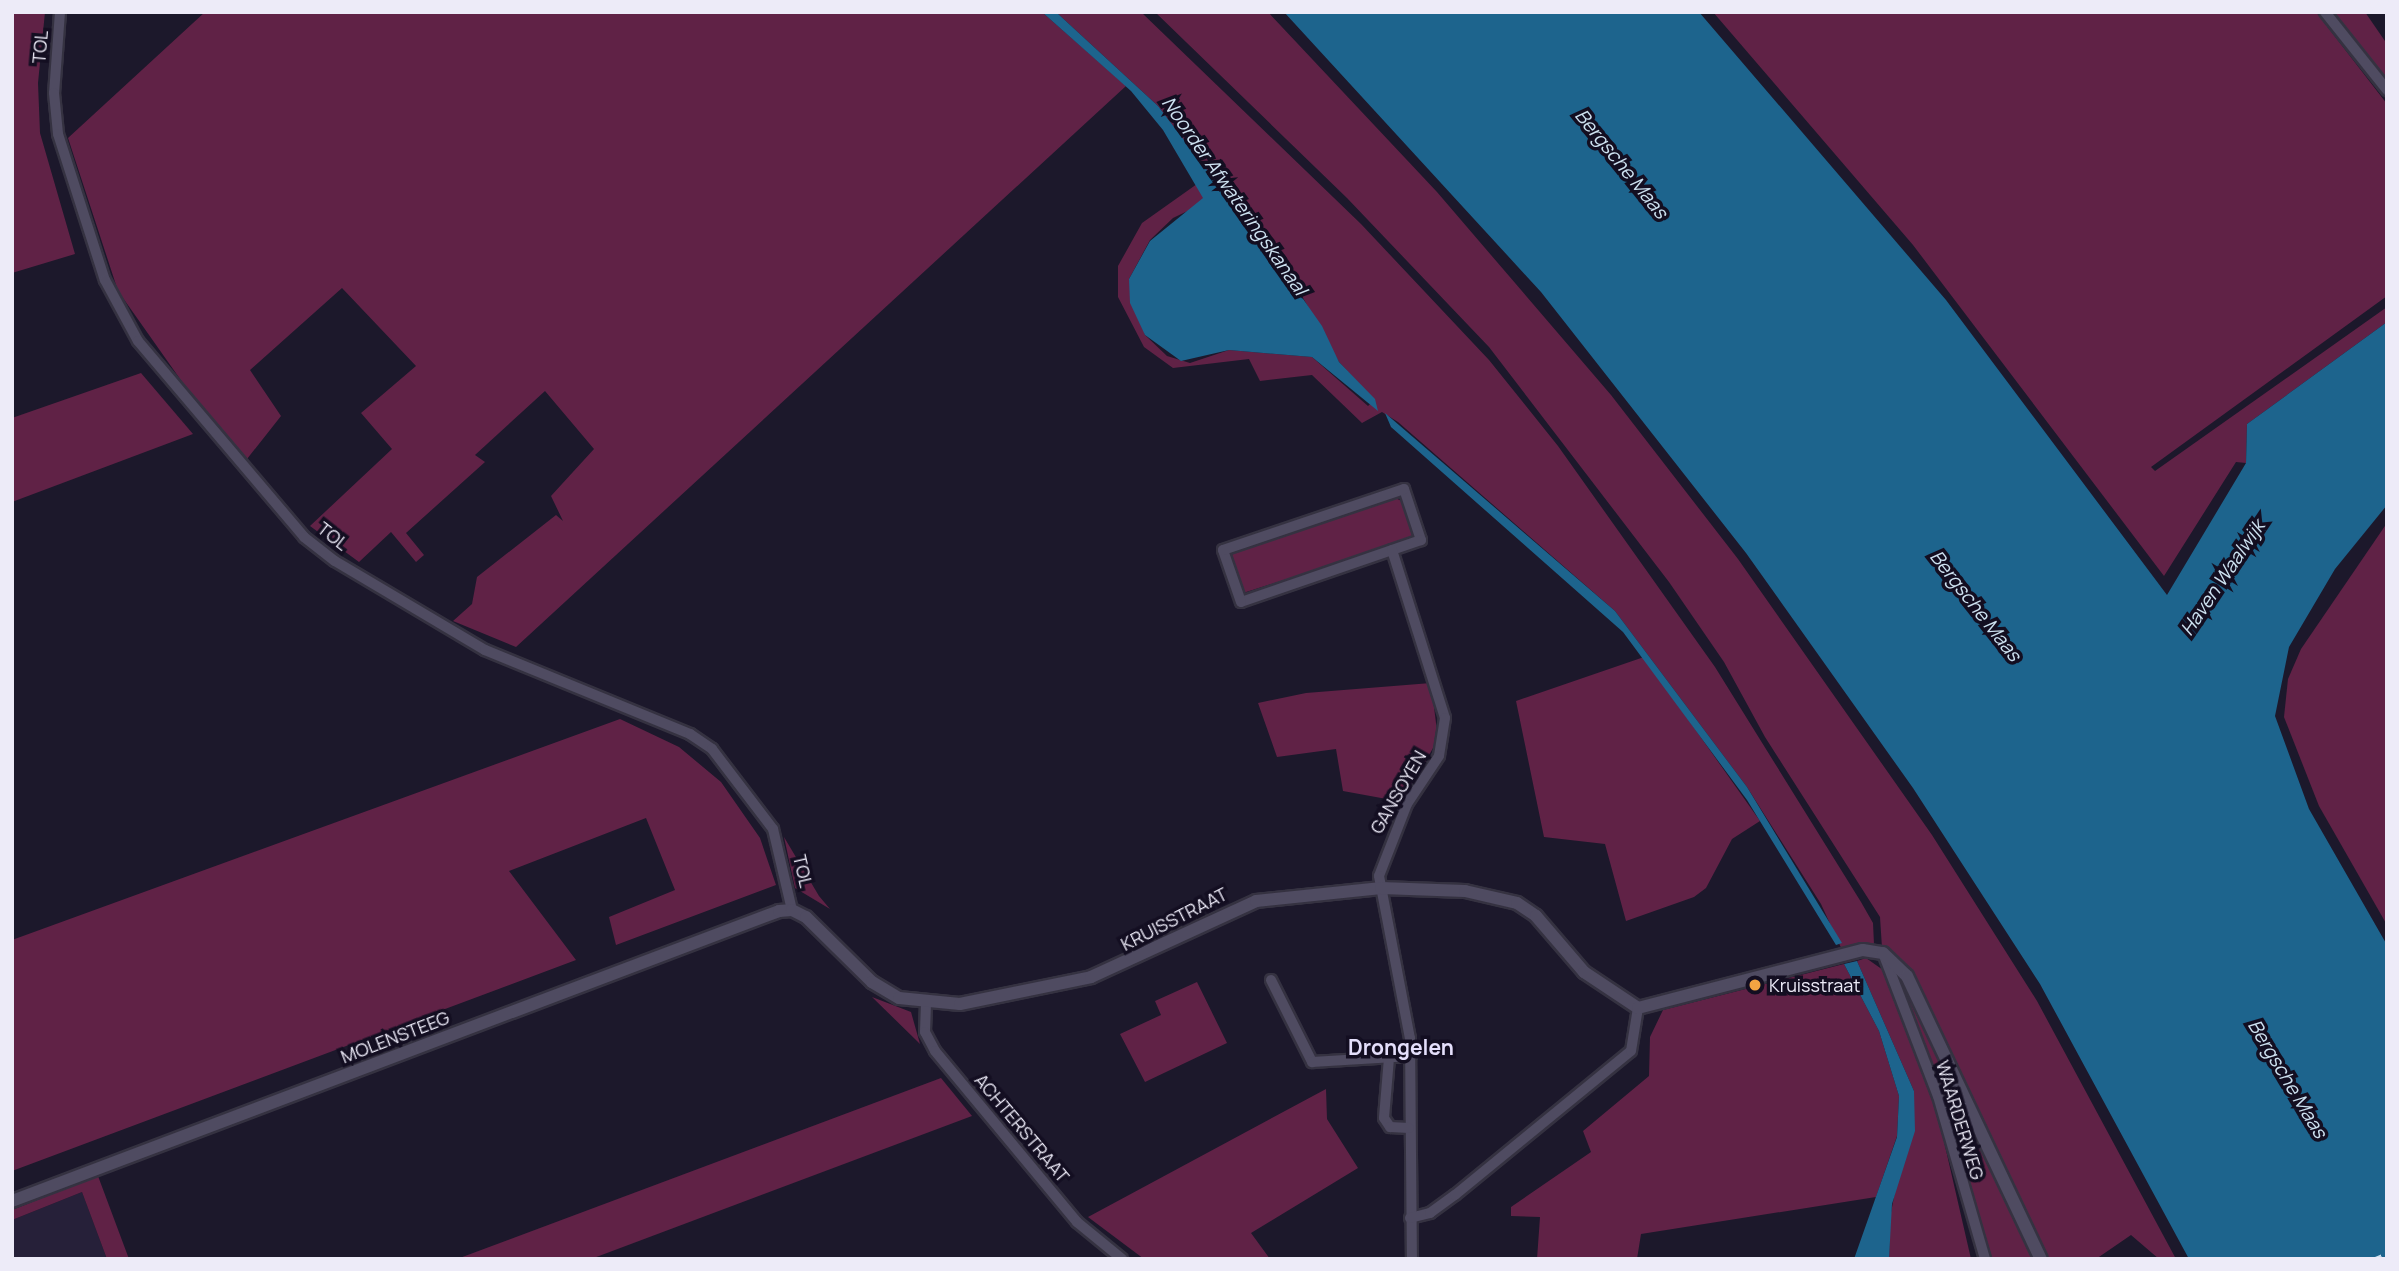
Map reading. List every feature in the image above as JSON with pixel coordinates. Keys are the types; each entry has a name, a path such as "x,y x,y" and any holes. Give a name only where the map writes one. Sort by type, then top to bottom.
{"street":[{"name":"TOL","path":"60,12 54,93 58,134 105,280 138,341 304,537 335,561 485,650 690,734 712,749 773,829 792,910"},
{"path":"2325,12 2387,90"},
{"path":"1404,489 1421,540 1392,550 1241,602 1223,550 1404,489"},
{"name":"GANSOYEN","path":"1392,550 1425,648 1445,734 1439,756 1392,834 1380,863 1381,888 1411,1056 1409,1128 1412,1259"},
{"name":"KRUISSTRAAT","path":"792,910 818,927 872,982 898,998 926,1003 999,998 1091,977 1256,901 1381,888 1465,891 1517,903 1536,916 1584,972 1638,1008"},
{"name":"MOLENSTEEG","path":"12,1200 766,915 792,910"},
{"path":"1410,1218 1430,1213 1455,1195 1631,1051 1638,1008 1863,950 1883,953 1908,976 2040,1259"},
{"name":"WAARDERWEG","path":"1883,953 1938,1096 1984,1259"},
{"path":"1270,980 1312,1062 1411,1056"},
{"name":"ACHTERSTRAAT","path":"926,1003 925,1032 935,1051 1077,1222 1122,1259"},
{"path":"1389,1058 1384,1118 1390,1127 1409,1128"}],"shaded area":[{"path":"12,12 45,12 38,83 40,133 75,254 12,273"},
{"path":"205,12 1042,12 1126,86 516,647 453,621 472,604 477,577 556,515 563,521 551,496 594,449 545,391 475,455 485,462 406,533 424,555 416,562 391,532 359,562 310,526 392,449 361,413 416,366 342,288 250,370 281,416 247,459 197,403 118,291 68,138"},
{"path":"1056,12 1141,12 1361,224 1489,360 1558,446 1715,667 1861,902 1873,923 1874,944 1843,952 1821,904 1747,787 1615,611 1398,422 1382,412 1362,423 1312,375 1260,381 1249,359 1173,368 1144,347 1118,297 1118,266 1142,223 1197,184 1204,198 1200,205 1173,218 1150,240 1129,279 1145,335 1167,356 1190,363 1229,350 1312,357 1368,406 1374,400 1339,362 1302,296 1158,106"},
{"path":"1155,12 1268,12 1437,192 1611,395 1738,559 1932,835 2037,1001 2176,1259 2159,1259 2131,1235 2096,1259 2046,1259 1928,1011 1882,948 1880,917 1765,737 1724,662 1669,582 1489,347 1347,198"},
{"path":"1713,12 2316,12 2387,104 2387,296 2151,467 2155,471 2387,307 2387,322 2247,424 2246,463 2236,462 2164,576 1913,245"},
{"path":"2327,12 2365,12 2387,44 2387,92"},
{"path":"141,373 193,434 12,502 12,418"},
{"path":"1393,497 1404,502 1413,539 1243,593 1231,556 1236,550"},
{"path":"2387,523 2387,925 2319,806 2284,717 2288,679 2301,649"},
{"path":"1644,657 1760,821 1732,839 1706,888 1694,897 1626,921 1605,844 1544,837 1516,701"},
{"path":"1431,683 1438,739 1403,802 1343,791 1336,749 1277,757 1258,703 1306,693"},
{"path":"620,719 679,747 721,782 760,838 776,885 616,945 609,917 675,890 646,818 509,871 576,960 12,1171 12,940"},
{"path":"784,837 819,896 830,909 795,888"},
{"path":"1866,958 1883,970 1937,1111 1971,1259 1889,1259 1890,1218 1914,1091 1857,961"},
{"path":"1844,964 1879,1031 1899,1096 1897,1136 1876,1197 1641,1234 1637,1259 1537,1259 1540,1217 1511,1216 1511,1207 1591,1152 1583,1131 1649,1076 1650,1037 1663,1010"},
{"path":"1896,974 1961,1103 2034,1259 1990,1259 1946,1105"},
{"path":"1197,982 1227,1043 1145,1082 1120,1034 1161,1015 1155,1001"},
{"path":"872,997 911,1012 920,1044 917,1041"},
{"path":"941,1078 972,1116 591,1259 457,1259"},
{"path":"1326,1089 1327,1119 1358,1168 1251,1233 1270,1259 1144,1259 1088,1217"},
{"path":"98,1176 129,1259 107,1259 82,1192 12,1220 12,1210"},
{"path":"82,1192 107,1259 12,1259 12,1220"}],"water":[{"path":"1042,12 1056,12 1158,106 1273,256 1322,326 1339,362 1375,399 1378,411 1312,357 1229,350 1181,361 1145,335 1130,303 1129,279 1150,241 1203,198 1163,130 1131,91"},
{"path":"1284,12 1699,12 1946,300 2167,595 2246,463 2247,424 2387,322 2387,505 2335,569 2289,647 2275,716 2309,809 2387,945 2387,1259 2189,1259 2040,984 1913,788 1746,553 1541,292"},
{"path":"1385,413 1615,611 1747,787 1842,943 1836,945 1747,800 1623,632 1391,427"},
{"path":"1857,961 1914,1091 1915,1131 1892,1204 1889,1259 1854,1259 1897,1137 1899,1096 1879,1031 1844,964"}],"ferry route":[{"path":"2373,1259 2387,1253"}],"place":[{"name":"Kruisstraat","path":"1755,985"}],"district":[{"name":"Drongelen","path":"1401,1047"}],"water label":[{"name":"Bergsche Maas","path":"1621,164"},
{"name":"Noorder Afwateringskanaal","path":"1234,196"},
{"name":"Haven Waalwijk","path":"2223,578"},
{"name":"Bergsche Maas","path":"1975,606"},
{"name":"Bergsche Maas","path":"2287,1079"}]}
